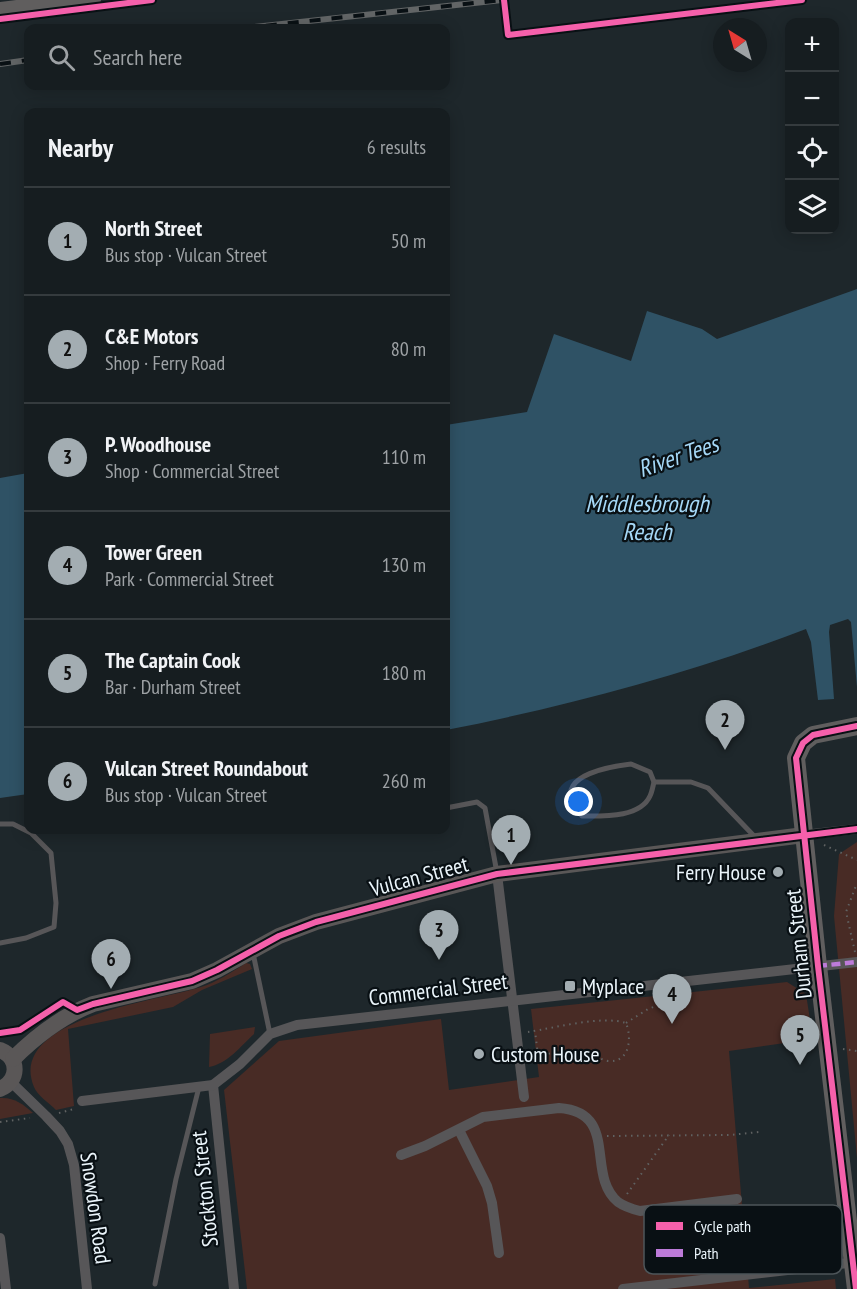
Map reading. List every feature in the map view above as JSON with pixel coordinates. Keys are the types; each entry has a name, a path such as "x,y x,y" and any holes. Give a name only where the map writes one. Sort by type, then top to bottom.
{"main road":[{"path":"0,11 92,0"},
{"name":"Durham Street","path":"856,1289 855,1263 818,966 796,758 803,743 813,735 857,726"}],"street":[{"name":"Vulcan Street","path":"5,1086 15,1071 6,1055 78,1010 192,981 279,936 316,922 497,874 857,829"},
{"path":"497,874 524,1097"},
{"name":"Commercial Street","path":"213,1085 233,1070 270,1034 297,1025 857,960"},
{"path":"82,1101 213,1085"},
{"name":"Stockton Street","path":"213,1085 234,1289"},
{"name":"Snowdon Road","path":"5,1086 46,1116 68,1144 74,1165 87,1289"},
{"path":"401,1155 483,1117 558,1108 570,1109 583,1114 598,1136 608,1190 620,1203 644,1211"},
{"path":"459,1130 487,1186 492,1203 499,1253"},
{"path":"688,1205 737,1199"},
{"path":"0,1238 6,1289"},
{"path":"623,1289 757,1274"}],"lane":[{"path":"632,764 642,767 650,772 654,782 650,798 641,806 628,812 582,816 572,805 570,795 573,787 581,778 608,767 632,764"},
{"path":"654,782 691,782 708,788 758,840"},
{"path":"450,807 477,802 485,808 497,874"},
{"path":"0,824 13,824 24,830"},
{"path":"0,943 26,938 54,927 57,903 51,853 32,834"},
{"path":"252,950 258,969 270,1034"},
{"path":"155,1284 176,1179 200,1086"}],"path":[{"path":"804,835 857,860"},
{"path":"857,883 846,912 857,960"},
{"path":"626,1023 648,1009 687,995"},
{"path":"516,1034 602,1020 615,1019 626,1023 630,1032 630,1041 626,1052 619,1058 609,1061 588,1054 565,1052 538,1055 535,1031"},
{"path":"598,1136 730,1135 759,1132"},
{"path":"620,1203 669,1135"}],"shaded area":[{"path":"857,842 857,1158 834,916 839,854"},
{"path":"246,963 250,964 252,969 202,990 173,1007 68,1029 74,1106 56,1110 40,1096 34,1087 31,1063 43,1044 64,1028 124,1006 207,985"},
{"path":"787,982 806,994 813,1039 729,1051 742,1205 644,1205 644,1274 748,1274 749,1288 835,1279 836,1289 247,1289 224,1090 279,1041 441,1019 449,1090 539,1077 531,1009"},
{"path":"255,1027 254,1034 233,1054 209,1067 210,1034"},
{"path":"0,1098 18,1102 33,1113 0,1119"}],"water":[{"name":"Middlesbrough Reach","path":"857,289 857,687 851,622 848,619 830,625 834,699 818,700 811,642 806,629 718,660 628,687 450,729 450,424 527,412 554,334 631,361 647,311 702,329 717,339"},
{"path":"24,474 24,795 0,798 0,478"}],"railway":[{"path":"281,24 502,0"},
{"path":"0,64 24,61"}],"marked path":[{"path":"818,966 857,962"}],"cycle path":[{"path":"0,19 152,0"},
{"path":"504,0 508,35 802,0"},
{"path":"856,1289 796,758 803,743 813,735 857,726"},
{"path":"0,1033 20,1030 63,1002 77,1010 93,1004 192,981 279,936 316,922 497,874 857,829"}],"place":[{"name":"C&E Motors","path":"725,750"},
{"name":"North Street","path":"511,865"},
{"name":"Ferry House","path":"778,872"},
{"name":"P. Woodhouse","path":"439,960"},
{"name":"Myplace","path":"570,986"},
{"name":"Vulcan Street Roundabout","path":"111,989"},
{"name":"Tower Green","path":"672,1024"},
{"name":"Custom House","path":"479,1054"},
{"name":"The Captain Cook","path":"800,1065"}],"water label":[{"name":"River Tees","path":"678,456"}]}
